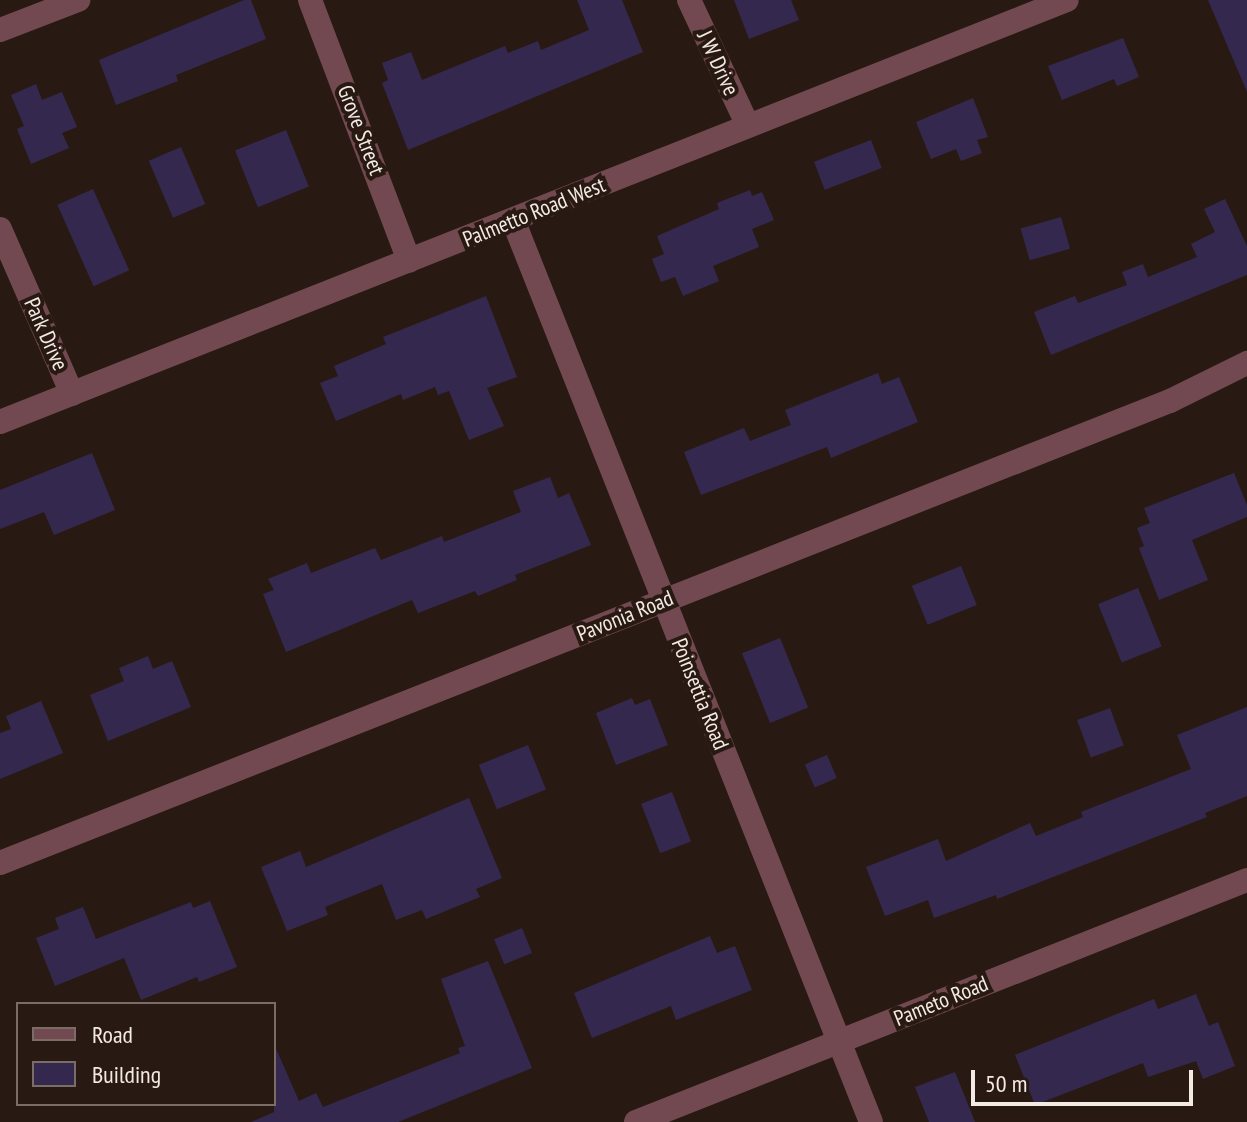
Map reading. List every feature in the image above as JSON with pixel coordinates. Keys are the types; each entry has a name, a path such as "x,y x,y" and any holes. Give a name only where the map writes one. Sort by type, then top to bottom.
{"street":[{"path":"0,30 78,0"},
{"name":"Grove Street","path":"310,0 409,261"},
{"name":"J W Drive","path":"689,0 748,126"},
{"name":"Palmetto Road West","path":"0,422 1067,0"},
{"name":"Poinsettia Road","path":"513,220 871,1122"},
{"name":"Park Drive","path":"0,229 72,394"},
{"name":"Pavonia Road","path":"0,863 1170,401 1247,363"},
{"name":"Pameto Road","path":"636,1122 1247,880"}],"building":[{"path":"244,0 251,0 266,39 176,75 178,81 116,105 99,60"},
{"path":"577,0 622,0 643,52 408,150 382,83 388,80 382,63 411,52 422,80 505,46 508,53 538,41 541,50 589,30"},
{"path":"734,0 791,0 799,20 749,39"},
{"path":"1208,0 1247,0 1247,92"},
{"path":"1123,38 1139,77 1117,86 1114,79 1062,100 1048,66"},
{"path":"36,84 42,100 62,92 77,127 62,133 69,148 31,164 17,129 24,126 11,95"},
{"path":"973,98 988,137 977,140 982,153 961,161 956,149 931,159 916,122"},
{"path":"286,130 309,187 258,207 235,151"},
{"path":"871,140 882,168 825,190 814,162"},
{"path":"181,147 205,204 173,218 149,161"},
{"path":"93,189 129,270 94,286 57,205"},
{"path":"750,190 752,196 762,192 774,220 752,229 759,247 713,266 719,281 683,296 675,277 661,282 652,259 664,254 657,236 719,209 717,203"},
{"path":"1225,199 1247,246 1247,275 1051,355 1034,312 1075,296 1078,303 1127,285 1122,272 1143,264 1148,277 1197,257 1191,244 1215,232 1204,209"},
{"path":"1061,217 1070,249 1030,260 1021,229"},
{"path":"486,296 517,377 487,388 504,426 469,440 449,391 438,395 435,387 403,400 401,394 336,421 320,383 338,376 334,366 386,344 383,337"},
{"path":"878,373 882,384 899,377 918,422 831,458 827,447 701,495 684,452 744,428 750,441 791,425 785,410"},
{"path":"92,453 115,510 54,535 44,512 0,529 0,490"},
{"path":"1234,473 1247,505 1247,517 1192,540 1208,580 1159,600 1139,548 1144,546 1137,528 1150,523 1144,508"},
{"path":"550,477 558,498 569,493 591,545 515,575 517,580 478,596 475,591 418,613 412,600 286,652 263,594 274,590 268,579 307,563 311,573 375,548 381,560 442,536 444,542 521,512 513,491"},
{"path":"961,566 977,605 928,625 912,586"},
{"path":"1138,588 1162,646 1122,663 1098,604"},
{"path":"780,638 808,708 770,723 742,653"},
{"path":"148,656 153,669 172,661 191,707 108,741 90,695 124,681 119,668"},
{"path":"632,698 635,705 650,699 668,745 616,765 596,713"},
{"path":"41,701 63,753 0,779 0,733 11,729 6,716"},
{"path":"1247,707 1247,796 1205,813 1207,817 997,899 996,895 934,918 928,900 885,916 866,867 938,839 946,861 1030,823 1036,836 1083,817 1081,812 1191,769 1177,735"},
{"path":"1110,708 1124,746 1091,758 1077,720"},
{"path":"528,745 546,790 497,809 479,765"},
{"path":"827,755 837,778 815,787 805,764"},
{"path":"672,792 691,841 660,853 641,804"},
{"path":"469,798 502,878 476,889 480,897 426,919 422,910 396,920 382,884 325,907 328,915 287,931 261,867 300,851 306,867"},
{"path":"210,901 237,967 199,982 197,977 141,1000 124,958 55,986 36,938 59,929 55,918 83,907 96,939 191,902 193,908"},
{"path":"522,928 532,953 504,964 494,939"},
{"path":"710,936 717,953 735,946 752,990 676,1020 671,1006 592,1038 574,993"},
{"path":"488,961 532,1068 398,1122 251,1122 274,1112 276,1049 299,1101 316,1093 323,1107 460,1053 458,1048 465,1046 441,979"},
{"path":"1196,994 1209,1026 1218,1022 1235,1066 1203,1079 1196,1061 1148,1077 1143,1063 1035,1105 1015,1055 1154,999 1158,1009"},
{"path":"955,1072 975,1122 929,1122 915,1087"}]}
